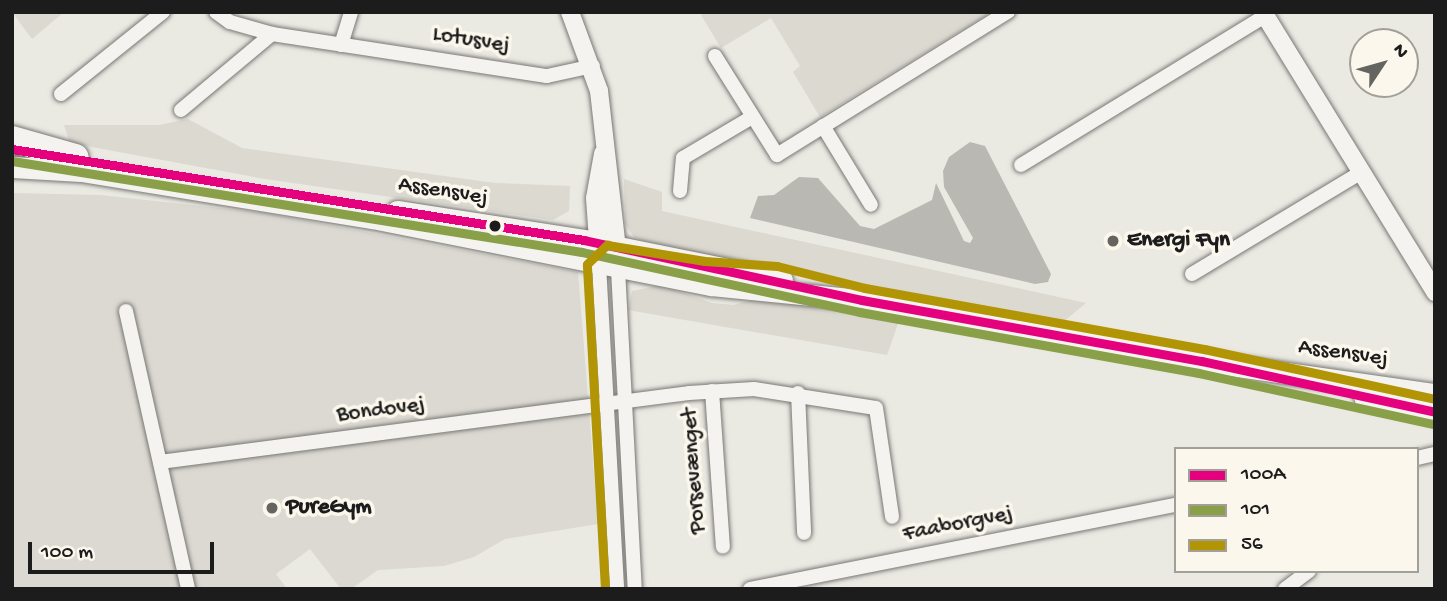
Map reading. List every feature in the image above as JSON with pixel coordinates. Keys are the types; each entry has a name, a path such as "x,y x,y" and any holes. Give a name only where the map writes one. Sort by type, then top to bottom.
{"highway":[{"path":"12,139 75,157"}],"main road":[{"name":"Assensvej","path":"12,149 75,157 704,273 775,278 862,300 1202,361 1435,394"},
{"name":"Assensvej","path":"12,167 81,171 608,256 711,285 862,300"},
{"name":"Assensvej","path":"1202,361 1230,370 1435,412"}],"street":[{"path":"61,94 163,12"},
{"name":"Lotusvej","path":"217,12 236,25 272,34 547,76 593,66"},
{"path":"341,45 351,12"},
{"path":"570,12 593,66 606,136 608,404 617,589"},
{"path":"715,57 777,155 1008,12"},
{"path":"1021,165 1264,14 1362,172 1430,270 1435,292"},
{"path":"181,110 272,34"},
{"path":"680,191 683,158 752,117"},
{"path":"823,126 870,205"},
{"path":"1192,274 1362,172"},
{"path":"608,256 623,402 635,589"},
{"path":"126,311 188,589"},
{"name":"Porsevænget","path":"712,391 723,547"},
{"name":"Porsevænget","path":"608,404 712,391 798,393 876,408 892,517"},
{"path":"798,393 804,533"},
{"name":"Bondovej","path":"160,462 608,404"},
{"name":"Faaborgvej","path":"750,589 1174,505"},
{"path":"1285,589 1306,573"}],"shaded area":[{"path":"12,12 64,12 32,39"},
{"path":"706,12 991,12 820,117 793,72 800,66 771,18 721,48 701,15"},
{"path":"188,119 242,148 495,183 570,186 569,211 553,220 265,179 70,143 64,125 159,125"},
{"path":"970,142 985,146 1051,274 1048,282 1035,284 750,218 758,196 774,195 799,177 818,178 860,226 874,229 932,200 936,183 964,241 970,243 973,238 944,187 943,171 949,157"},
{"path":"624,179 662,192 662,211 1086,303 1063,322 823,280 647,243 634,237 625,224"},
{"path":"12,193 100,195 265,213 578,272 598,524 505,539 474,557 444,566 378,570 351,589 341,589 310,549 276,574 287,589 12,589"},
{"path":"662,285 712,303 733,305 765,297 899,321 887,355 628,310 632,291"}],"transit line":[{"name":"100A","path":"12,149 584,240 862,300 1202,361 1435,412"},
{"name":"101","path":"12,161 582,252 860,312 1199,373 1433,424"},
{"name":"56","path":"605,589 587,264 607,245 705,261 777,266 865,288 1204,349 1435,399"}],"place":[{"name":"Energi Fyn","path":"1113,241"},
{"name":"PureGym","path":"272,508"}]}
